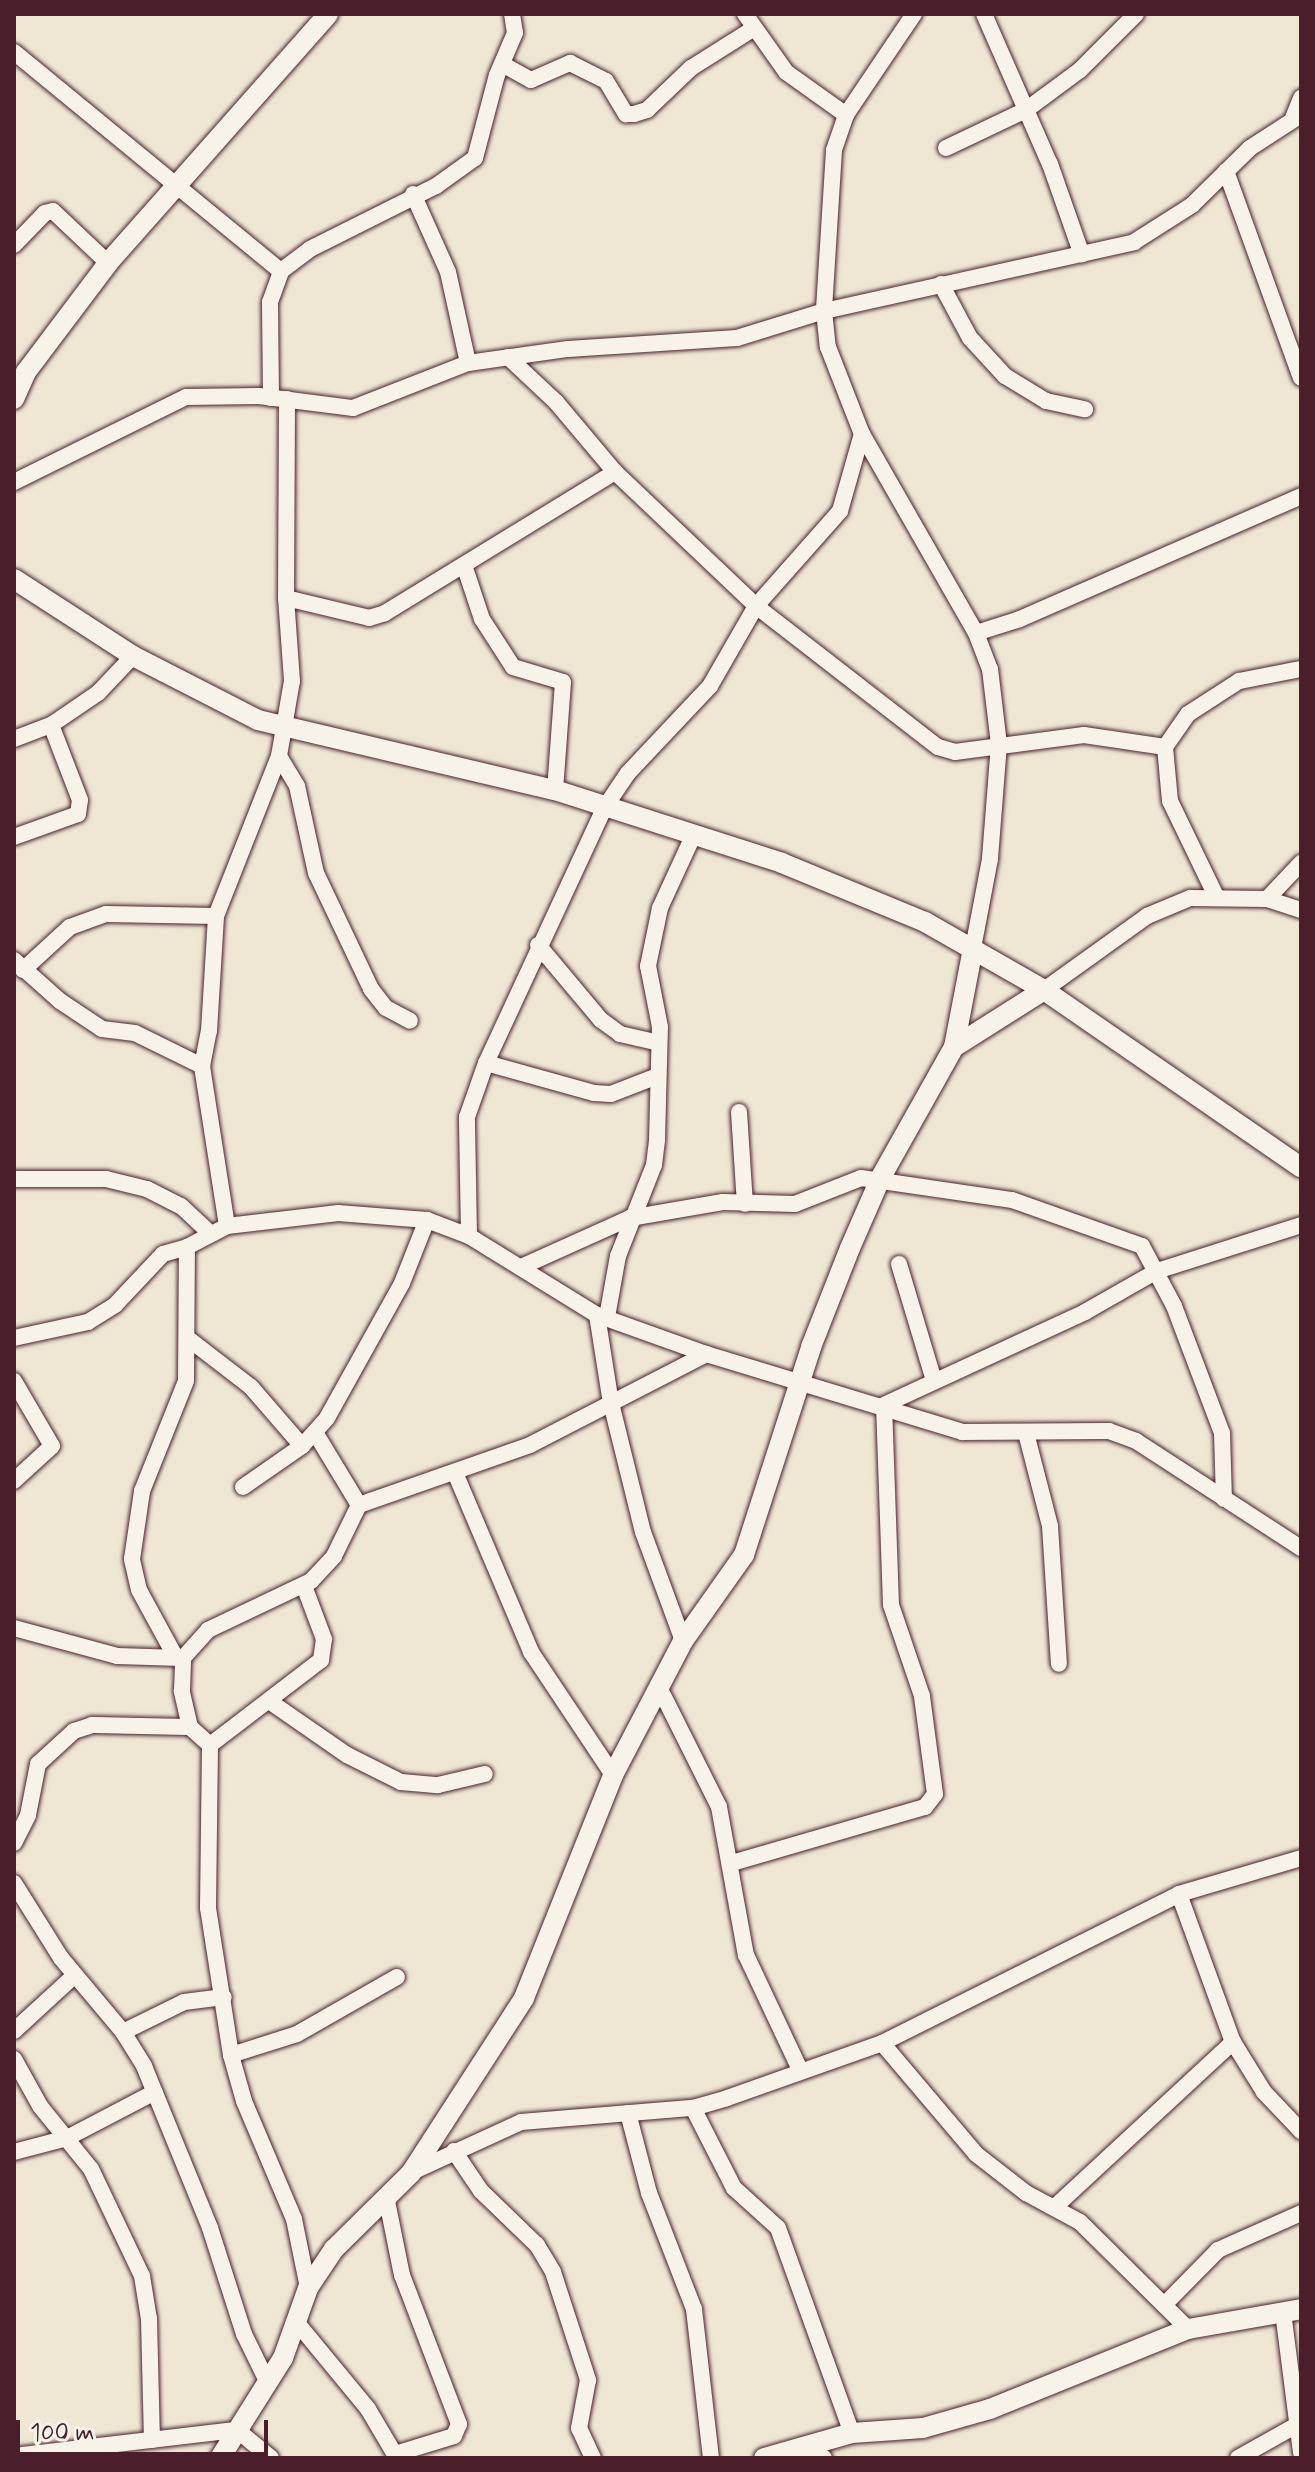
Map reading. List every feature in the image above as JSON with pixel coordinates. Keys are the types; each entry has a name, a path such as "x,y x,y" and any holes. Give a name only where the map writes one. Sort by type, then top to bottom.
{"street":[{"path":"14,399 26,372 108,263 328,14"},
{"path":"227,1226 202,1066 209,1031 216,916 279,756 281,729 292,681 279,399 270,302 281,271 310,249 413,194 436,186 475,158 502,64 515,33 512,14"},
{"path":"220,2458 298,2324 308,2288 334,2249 411,2173 524,1998 613,1775 683,1641 744,1555 799,1383 881,1177 954,1047 990,859 999,744 993,683 976,633 862,434 828,347 824,311 830,176 846,115 914,14"},
{"path":"984,14 1026,110 1082,255"},
{"path":"946,148 1026,110 1080,70 1136,14"},
{"path":"502,64 531,80 570,63 606,81 626,114 634,114 647,110 691,68 749,21 786,72 846,115"},
{"path":"14,52 281,271"},
{"path":"14,482 186,397 279,399 353,408 468,363 737,338 824,311 1134,242 1159,228 1297,116 1301,98"},
{"path":"1226,171 1301,378"},
{"path":"413,194 448,272 468,363"},
{"path":"14,245 45,213 53,211 108,263"},
{"path":"941,284 970,338 1005,376 1046,401 1085,409"},
{"path":"508,357 546,391 615,472 756,606 938,747 955,752 1084,735 1165,747"},
{"path":"469,1236 467,1117 486,1063 538,945 605,807 628,773 710,686 756,606 840,511 862,434"},
{"path":"286,598 369,618 422,595 615,472"},
{"path":"976,633 1020,619 1301,496"},
{"path":"465,568 488,632 513,667 563,682 555,790"},
{"path":"14,579 133,656 281,729 555,790 782,863 925,922 1044,990 1301,1167"},
{"path":"14,739 51,725 98,693 133,656"},
{"path":"1215,894 1170,801 1165,747 1188,714 1239,681 1301,669"},
{"path":"14,837 72,819 81,808 51,725"},
{"path":"279,756 297,786 316,873 371,989 386,1008 410,1021"},
{"path":"683,1641 643,1532 611,1403 602,1316 630,1218 654,1165 656,1042 660,1027 648,966 660,908 694,834"},
{"path":"1267,899 1301,863"},
{"path":"954,1047 1044,990 1147,916 1190,898 1215,894 1267,899 1301,910"},
{"path":"202,1066 135,1033 102,1029 19,965 70,927 106,914 216,916"},
{"path":"538,945 601,1020 620,1034 656,1042"},
{"path":"486,1063 603,1093 655,1077"},
{"path":"739,1112 745,1204"},
{"path":"521,1267 630,1218 698,1205 795,1204 861,1178 881,1177 921,1188 1012,1200 1142,1246 1157,1271 1222,1433 1224,1499"},
{"path":"14,1179 106,1179 147,1189 181,1206 210,1233"},
{"path":"14,1338 88,1322 115,1305 163,1254 187,1247 227,1226 338,1213 427,1220 469,1236 602,1316 706,1354 799,1383 884,1405 962,1432 1109,1431 1136,1441 1301,1548"},
{"path":"243,1487 316,1434 365,1354 427,1220"},
{"path":"884,1405 1085,1312 1157,1271 1301,1225"},
{"path":"187,1247 190,1340 186,1381 142,1491 132,1559 139,1590 179,1657 190,1727 210,1745 206,1883 231,2055 244,2101 294,2219 308,2288"},
{"path":"899,1264 934,1381"},
{"path":"190,1340 251,1387 302,1446"},
{"path":"14,1628 117,1656 145,1660 179,1657 208,1630 304,1586 334,1556 359,1505 456,1475 530,1445 706,1354"},
{"path":"14,1381 52,1446 14,1481"},
{"path":"732,1863 925,1807 935,1794 922,1696 891,1605 884,1405"},
{"path":"1026,1433 1050,1526 1059,1664"},
{"path":"316,1434 359,1505"},
{"path":"456,1475 536,1663 613,1775"},
{"path":"210,1745 269,1701 326,1651 304,1586"},
{"path":"658,1685 705,1771 732,1863 746,1955 800,2070"},
{"path":"269,1701 347,1755 401,1782 438,1785 485,1774"},
{"path":"14,1843 28,1815 38,1764 74,1731 92,1725 190,1727"},
{"path":"411,2173 521,2122 693,2108 882,2043 947,2006 1179,1894 1301,1858"},
{"path":"14,1883 75,1975 123,2032 155,2092 210,2228 244,2334 267,2381"},
{"path":"1179,1894 1233,2042 1264,2092 1301,2131"},
{"path":"14,2031 75,1975"},
{"path":"231,2055 297,2034 397,1977"},
{"path":"123,2032 184,2002 224,1997"},
{"path":"1057,2205 1233,2042"},
{"path":"882,2043 976,2154 1026,2193 1057,2205 1188,2329"},
{"path":"14,2059 40,2106 82,2153 110,2202 142,2276 149,2319 152,2440"},
{"path":"14,2152 67,2138 155,2092"},
{"path":"693,2108 734,2188 778,2228 852,2433"},
{"path":"628,2113 649,2193 694,2309 711,2458"},
{"path":"454,2151 481,2191 537,2245 553,2272 586,2369 588,2390 579,2428 593,2458"},
{"path":"298,2324 368,2409 396,2456 454,2436 459,2424 402,2275 386,2196"},
{"path":"1164,2305 1218,2250 1301,2213"},
{"path":"764,2458 852,2433 923,2428 990,2409 1188,2329 1292,2311 1301,2453"},
{"path":"1238,2458 1297,2425"},
{"path":"14,2456 81,2453 152,2440 237,2430 271,2458"},
{"path":"804,2445 824,2458"}]}
